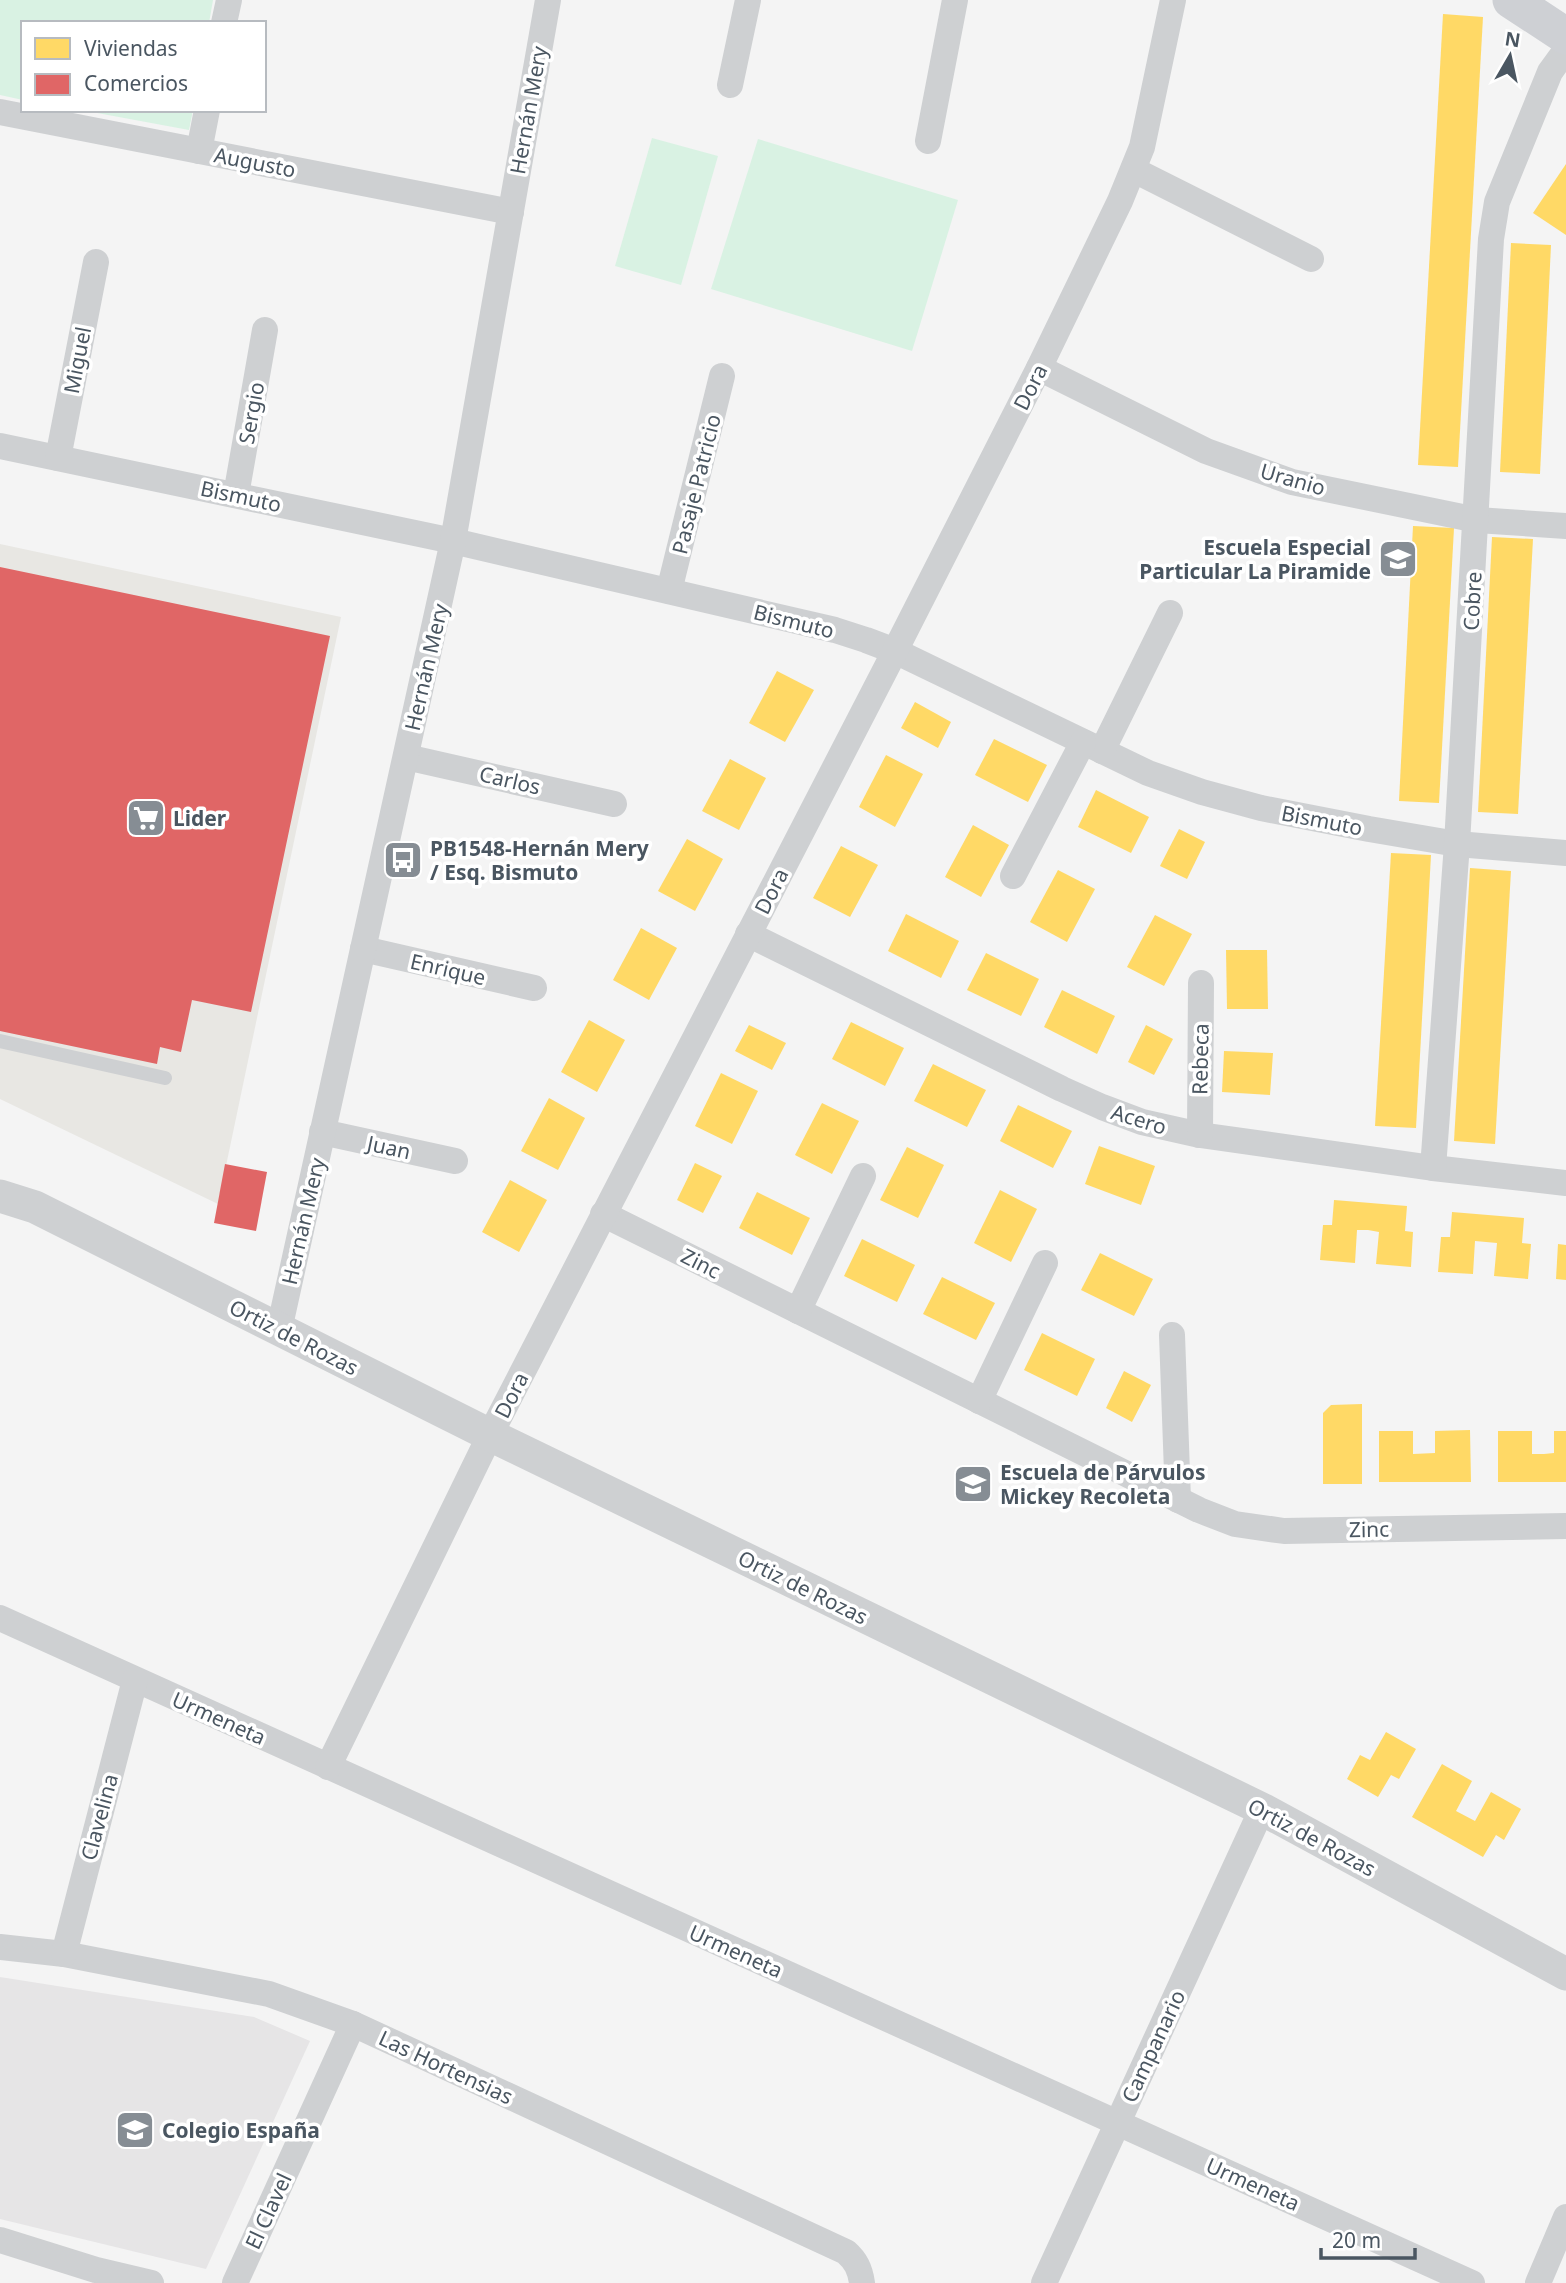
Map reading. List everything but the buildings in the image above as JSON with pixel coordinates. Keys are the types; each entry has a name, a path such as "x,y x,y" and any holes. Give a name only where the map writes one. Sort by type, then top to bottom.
{"main road":[{"path":"1511,0 1566,36"}],"street":[{"path":"224,21 229,0"},
{"name":"Hernán Mery","path":"279,1329 453,541 548,0"},
{"path":"730,85 748,0"},
{"path":"928,141 955,0"},
{"name":"Dora","path":"328,1767 490,1435 895,652 1039,368 1134,170 1150,115 1173,0"},
{"name":"Cobre","path":"1433,1168 1457,844 1491,239 1497,202 1550,72 1566,50"},
{"name":"Augusto","path":"0,112 511,212"},
{"path":"199,151 207,112"},
{"path":"1134,170 1311,258"},
{"name":"Miguel","path":"58,458 96,262"},
{"name":"Sergio","path":"236,495 265,330"},
{"name":"Uranio","path":"1039,368 1206,451 1292,482 1476,520 1566,526"},
{"name":"Pasaje Patricio","path":"669,592 722,376"},
{"name":"Bismuto","path":"0,446 453,541 835,630 895,652 1148,773 1202,792 1261,808 1457,844 1566,853"},
{"path":"1013,876 1093,747 1170,613"},
{"name":"Carlos","path":"406,757 614,804"},
{"name":"Acero","path":"748,934 1102,1107 1142,1122 1199,1135 1433,1168 1566,1183"},
{"name":"Enrique","path":"363,950 534,988"},
{"name":"Rebeca","path":"1199,1135 1201,983"},
{"name":"Juan","path":"322,1132 455,1161"},
{"name":"Ortiz de Rozas","path":"0,1176 36,1207"},
{"path":"798,1311 863,1176"},
{"name":"Ortiz de Rozas","path":"0,1196 36,1207 490,1435 1262,1809 1566,1974"},
{"name":"Zinc","path":"603,1214 1178,1500 1235,1524 1284,1531 1566,1526"},
{"path":"979,1401 1045,1263"},
{"path":"1172,1335 1178,1500"},
{"name":"Urmeneta","path":"0,1618 1472,2283"},
{"name":"Clavelina","path":"64,1954 135,1679"},
{"name":"Campanario","path":"1044,2283 1262,1809"},
{"name":"Las Hortensias","path":"0,1947 64,1954 269,1994 354,2024 846,2252 855,2260 861,2277"},
{"name":"El Clavel","path":"235,2283 354,2024"},
{"path":"1538,2283 1566,2217"},
{"path":"0,2240 95,2276 151,2283"}],"lane":[{"path":"0,1041 165,1078"}],"shaded area":[{"name":"Lider","path":"0,544 341,617 218,1204 0,1099"},
{"name":"Colegio España","path":"0,1977 254,2017 310,2041 206,2269 0,2219"}],"green space":[{"path":"0,0 213,0 209,21 21,21 21,100 0,95"},
{"path":"92,112 193,112 189,130"},
{"path":"652,138 718,156 681,285 615,266"},
{"path":"758,139 958,200 912,351 711,289"}],"place":[{"name":"Escuela Especial Particular La Piramide","path":"1398,559"},
{"name":"Lider","path":"146,818"},
{"name":"PB1548-Hernán Mery / Esq. Bismuto","path":"403,860"},
{"name":"Escuela de Párvulos Mickey Recoleta","path":"973,1484"},
{"name":"Colegio España","path":"135,2130"}]}
